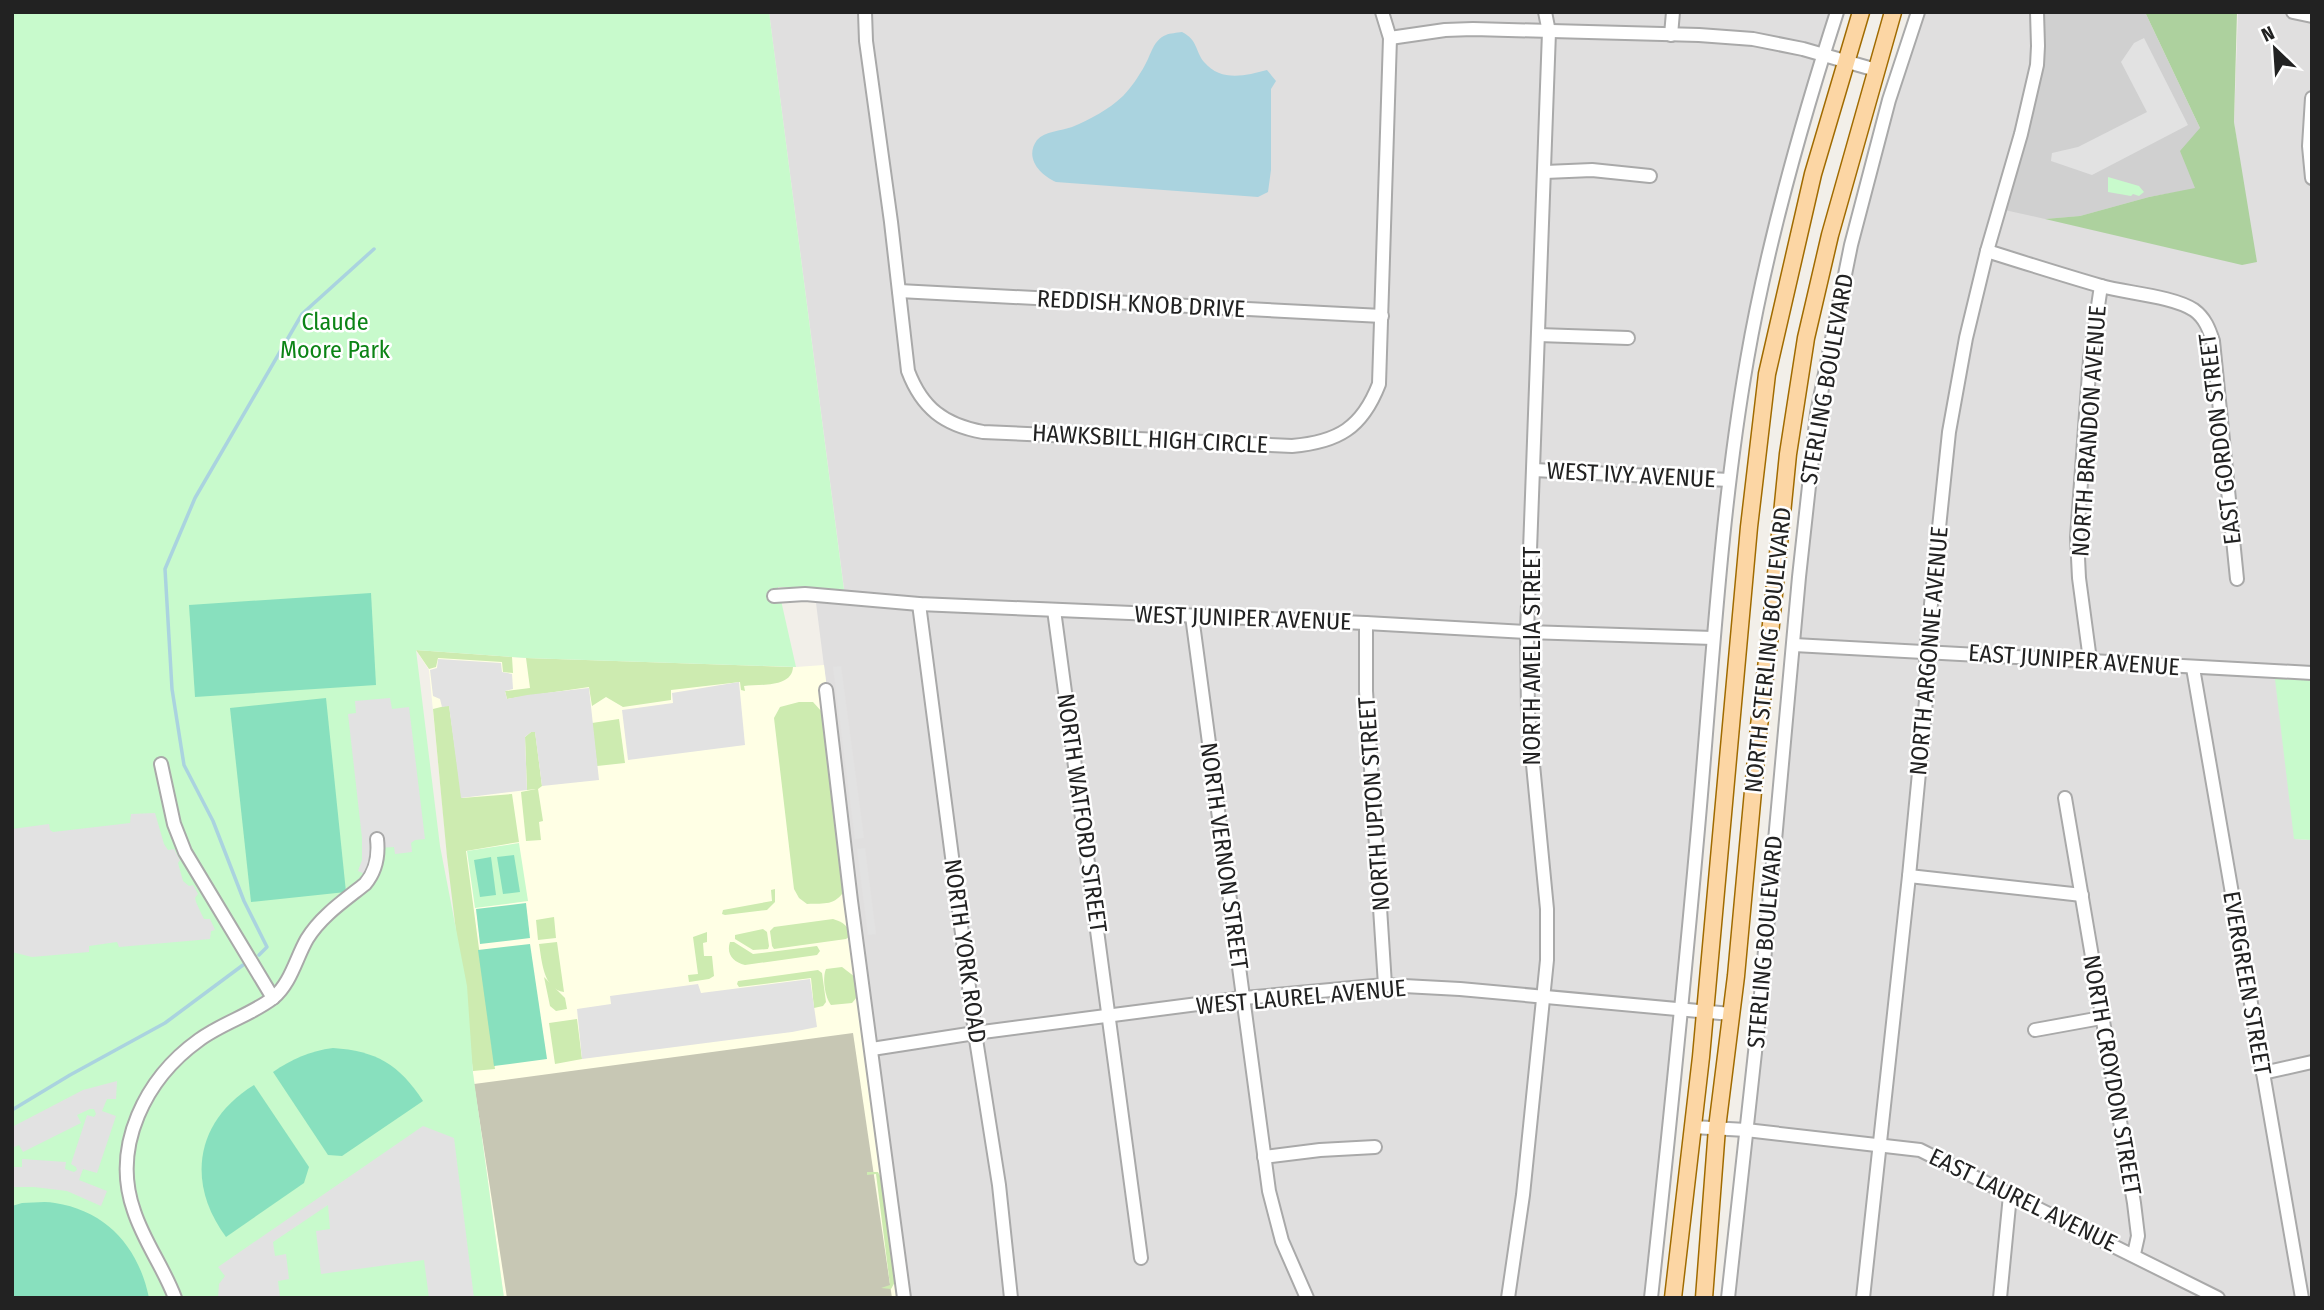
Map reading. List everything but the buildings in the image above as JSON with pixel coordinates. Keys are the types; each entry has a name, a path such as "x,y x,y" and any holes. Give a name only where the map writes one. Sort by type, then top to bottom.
{"main road":[{"name":"NORTH STERLING BOULEVARD","path":"1673,1298 1705,1012 1748,527 1766,386 1799,231 1861,12"},
{"name":"NORTH STERLING BOULEVARD","path":"1704,1298 1717,1128 1786,467 1798,382 1830,234 1893,12"}],"street":[{"name":"HAWKSBILL HIGH CIRCLE","path":"865,12 866,41 908,371 914,387 937,415 968,429 1010,433 1292,446 1314,444 1335,437 1356,424 1371,405 1379,384 1390,37 1382,12"},
{"name":"NORTH AMELIA STREET","path":"1508,1298 1523,1195 1547,960 1547,909 1528,713 1527,632 1545,172 1549,32 1545,12"},
{"path":"1671,35 1673,12"},
{"path":"1651,1298 1703,776 1713,638 1729,480 1746,362 1776,227 1837,12"},
{"name":"STERLING BOULEVARD","path":"1728,1298 1759,1016 1810,466 1827,354 1851,245 1889,100 1917,12"},
{"name":"NORTH ARGONNE AVENUE","path":"1863,1298 1909,876 1927,690 1926,652 1949,432 1966,338 2035,75 2037,12"},
{"path":"2293,12 2312,16"},
{"path":"1390,37 1473,29 1753,39 1876,70"},
{"path":"2312,99 2312,178"},
{"path":"1545,172 1592,170 1650,176"},
{"name":"EAST GORDON STREET","path":"1987,251 2101,286 2192,309 2208,326 2213,341 2237,579"},
{"name":"NORTH BRANDON AVENUE","path":"2090,660 2079,578 2077,537 2090,359 2101,286"},
{"name":"REDDISH KNOB DRIVE","path":"899,291 1382,316"},
{"path":"1538,335 1628,338"},
{"name":"WEST IVY AVENUE","path":"1534,470 1729,480"},
{"name":"WEST JUNIPER AVENUE","path":"774,596 805,594 919,604 1713,638"},
{"name":"NORTH YORK ROAD","path":"919,604 975,1033 999,1185 1011,1298"},
{"name":"NORTH WATFORD STREET","path":"1054,610 1141,1258"},
{"name":"NORTH VERNON STREET","path":"1192,616 1269,1191 1282,1241 1307,1298"},
{"name":"NORTH UPTON STREET","path":"1366,623 1366,691 1385,985"},
{"name":"EAST JUNIPER AVENUE","path":"1794,645 2312,673"},
{"name":"EVERGREEN STREET","path":"2193,668 2302,1298"},
{"path":"826,690 852,914 904,1298"},
{"path":"161,764 174,824 185,852 273,998"},
{"name":"NORTH CROYDON STREET","path":"2065,798 2134,1202 2138,1236 2134,1254"},
{"path":"175,1298 129,1196 128,1157 137,1114 160,1076 186,1049 221,1025 273,998 284,986 307,939 319,922 371,877 376,865 377,839"},
{"path":"1909,876 2082,895"},
{"name":"WEST LAUREL AVENUE","path":"872,1049 1244,998 1385,985 1731,1014"},
{"path":"2035,1030 2101,1018"},
{"path":"2263,1073 2312,1062"},
{"name":"EAST LAUREL AVENUE","path":"1693,1128 1746,1130 1920,1150 2218,1298"},
{"path":"1264,1157 1376,1147"},
{"path":"2000,1298 2010,1195"}],"shaded area":[{"path":"769,12 1837,12 1823,55 1746,362 1651,1298 904,1298 816,603 805,594 844,589"},
{"path":"1918,12 2037,12 2038,46 2000,209 2244,189 2234,122 2238,12 2293,12 2312,16 2312,673 2294,839 2312,840 2312,1298 1728,1298 1825,366"},
{"path":"2037,12 2145,12 2200,128 2195,189 2149,197 2080,216 2045,219 2000,209 2029,102"},
{"path":"2144,38 2188,125 2092,175 2051,161 2052,153 2078,147 2147,112 2121,62 2134,43"},
{"path":"416,650 526,658 796,667 824,665 904,1298 504,1298 473,1073 467,986 448,864 429,670"},
{"path":"438,659 501,663 502,672 512,674 513,689 505,691 507,699 589,688 599,780 542,786 535,732 531,732 525,737 527,790 461,798 449,706 442,707 440,699 433,696 430,670 437,668"},
{"path":"841,666 864,838 855,839 833,667"},
{"path":"739,682 745,745 628,760 622,710 673,703 672,693"},
{"path":"390,698 392,709 409,707 425,839 411,843 412,852 395,854 394,847 378,848 371,877 358,871 362,860 362,838 348,714 356,713 355,701"},
{"path":"155,813 164,844 168,850 174,849 180,860 178,863 183,881 189,886 193,885 198,894 195,898 201,913 204,919 210,919 215,930 211,931 210,939 119,947 117,942 89,946 89,952 32,957 12,952 12,829 49,824 53,832 130,823 131,814"},
{"path":"865,848 876,934 868,935 857,849"},
{"path":"810,979 817,1027 582,1059 577,1009 611,1004 610,996 698,984 701,993"},
{"path":"853,1033 892,1298 507,1298 474,1084"},
{"path":"117,1081 116,1099 107,1099 102,1111 116,1116 97,1173 83,1169 79,1180 107,1191 101,1206 67,1191 12,1187 12,1167 22,1167 22,1159 66,1162 65,1169 74,1172 77,1170 71,1164 87,1115 94,1117 96,1114 94,1109 90,1109 77,1115 81,1123 23,1152 19,1145 12,1148 12,1127 83,1090"},
{"path":"423,1126 454,1138 474,1298 429,1298 424,1260 321,1274 316,1231 330,1229 328,1205 273,1242 275,1256 286,1254 289,1279 278,1281 280,1298 218,1298 219,1284 225,1276 218,1267"}],"green space":[{"name":"Claude Moore Park","path":"12,12 769,12 844,590 778,587 796,667 526,658 416,650 440,846 467,986 473,1073 504,1298 12,1298"},
{"path":"2145,12 2237,12 2234,122 2257,262 2242,265 2045,219 2080,216 2149,197 2195,188 2180,151 2200,128"},
{"path":"2108,177 2139,186 2144,192 2139,196 2131,196 2108,192"},
{"path":"371,593 376,685 195,697 189,605"},
{"path":"416,650 512,657 513,673 503,672 502,662 438,658 436,667 429,669"},
{"path":"526,658 793,667 787,679 781,682 744,686 745,691 741,690 740,682 671,690 671,700 623,707 606,697 592,706 589,687 507,699 505,691 530,688"},
{"path":"2274,671 2312,673 2312,840 2294,839"},
{"path":"326,698 346,892 251,902 230,708"},
{"path":"813,702 822,712 845,890 837,899 824,903 807,904 799,898 794,889 774,718 780,707"},
{"path":"449,705 462,798 512,794 519,842 466,851 495,1069 473,1071 447,857 433,709"},
{"path":"619,719 625,763 597,766 592,723"},
{"path":"535,731 542,786 538,789 543,821 539,822 541,840 526,841 521,792 536,789 527,790 525,737"},
{"path":"519,843 528,901 475,908 467,851"},
{"path":"514,855 520,892 503,894 497,857"},
{"path":"491,857 496,895 480,897 474,860"},
{"path":"775,889 775,902 767,910 722,914 723,910 772,901 771,890"},
{"path":"526,903 530,938 480,944 476,909"},
{"path":"554,917 556,938 538,940 536,920"},
{"path":"833,919 845,925 850,936 846,939 774,949 772,946 770,931 774,927"},
{"path":"763,929 767,932 768,949 753,950 735,939 735,935"},
{"path":"707,932 707,942 703,943 704,956 712,956 714,976 689,982 688,975 698,974 693,937"},
{"path":"557,942 564,992 557,990 548,980 539,944"},
{"path":"730,942 753,954 817,946 820,951 817,955 745,965 732,957"},
{"path":"530,944 547,1059 494,1066 478,950"},
{"path":"842,967 855,977 857,997 852,1003 831,1005 824,982 826,969"},
{"path":"818,970 822,973 826,1002 823,1006 814,1008 811,978 739,987 737,984 738,981"},
{"path":"544,977 565,998 567,1009 556,1011 550,1006"},
{"path":"577,1019 582,1059 555,1064 549,1023"},
{"path":"333,1048 362,1052 385,1062 405,1078 423,1101 342,1156 328,1155 273,1072 302,1056"},
{"path":"254,1085 309,1167 304,1183 226,1237 205,1196 203,1154 219,1116"},
{"path":"867,1172 878,1172 881,1178 895,1282 891,1289 881,1288 890,1285 876,1174 867,1175"},
{"path":"51,1202 74,1207 105,1223 129,1248 149,1298 12,1298 12,1206"}],"water":[{"path":"1182,32 1194,42 1204,62 1218,73 1234,76 1267,70 1276,81 1271,89 1271,170 1268,192 1258,197 1056,182 1044,175 1033,159 1033,147 1037,140 1049,133 1079,124 1111,106 1135,82 1158,40 1168,34"}],"waterway":[{"path":"259,955 267,947 244,901 213,821 184,765 172,689 165,569 195,498 302,314 374,249"},
{"path":"12,1110 165,1023 243,965"}]}
